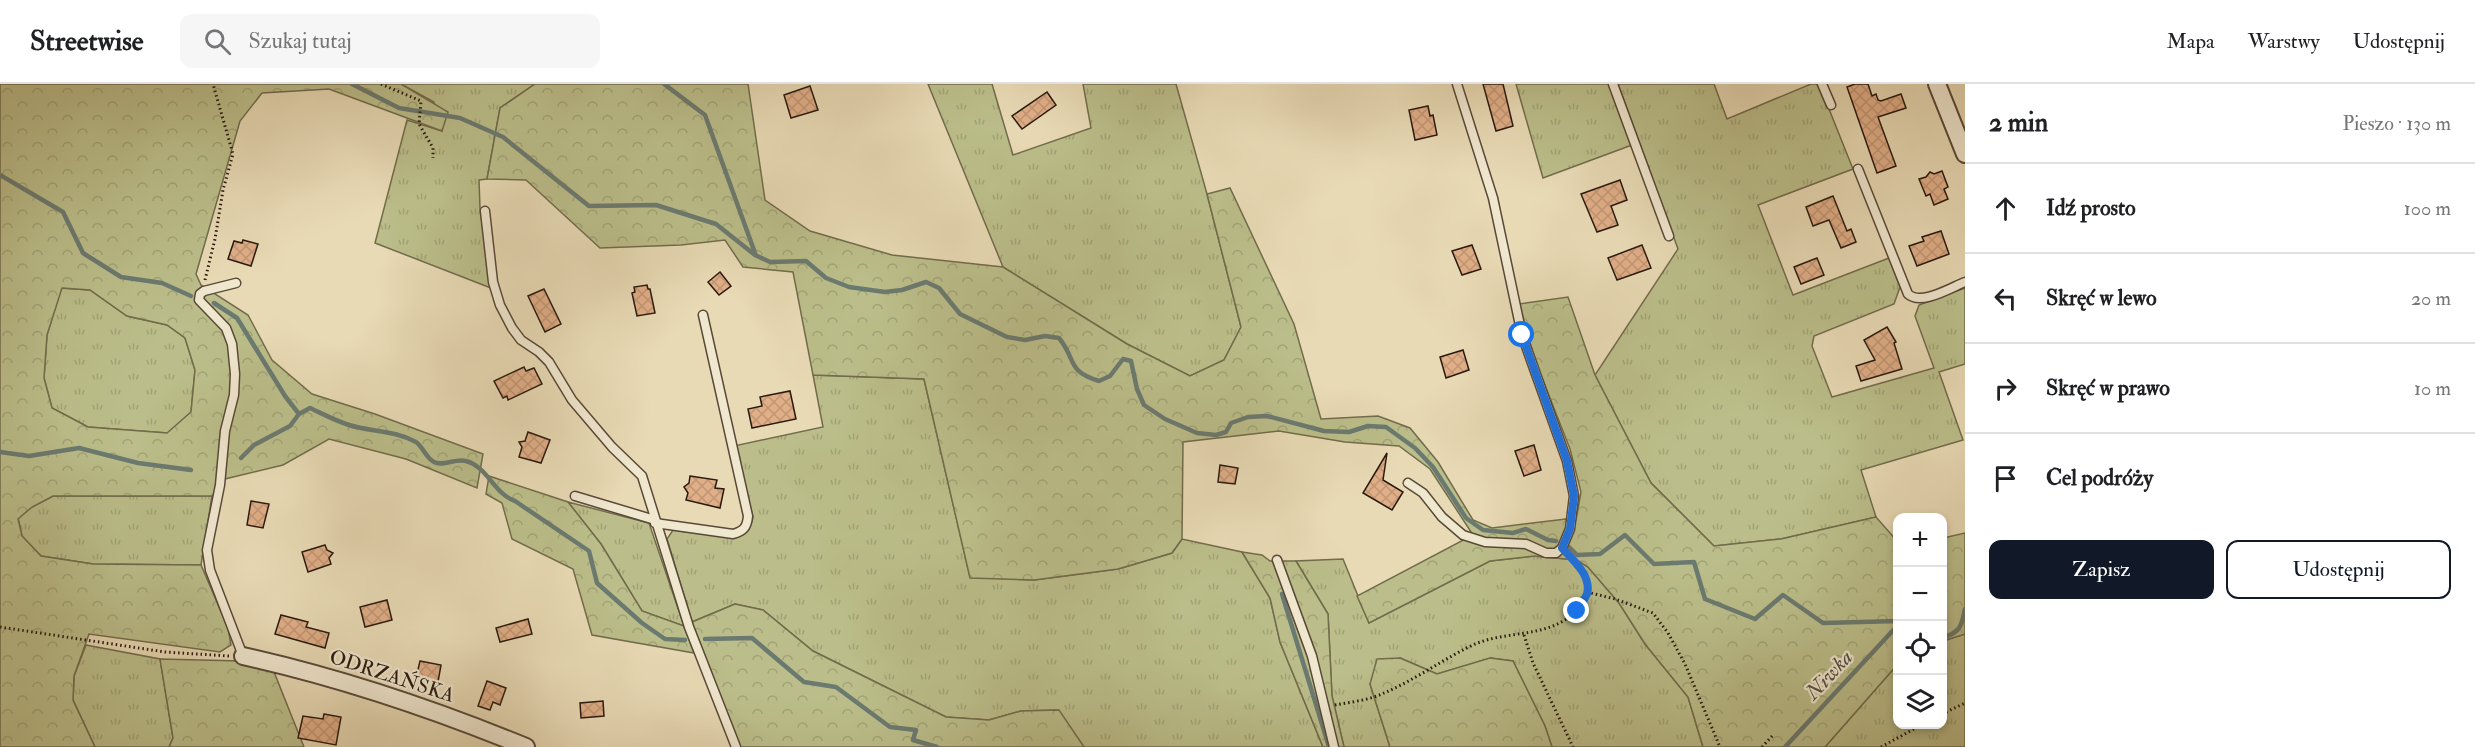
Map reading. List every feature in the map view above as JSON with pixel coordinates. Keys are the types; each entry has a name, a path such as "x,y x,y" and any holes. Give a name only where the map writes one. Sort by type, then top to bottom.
{"street":[{"path":"1937,84 1965,154"},
{"name":"ODRZAŃSKA","path":"243,656 309,671 374,690 451,717 525,747"}],"lane":[{"path":"1408,483 1423,493 1442,517 1463,535 1485,542 1526,544 1546,553 1556,553 1562,548 1570,529 1574,496 1567,461 1522,335 1493,198 1457,84"},
{"path":"1613,84 1669,236"},
{"path":"1822,84 1831,105"},
{"path":"1858,169 1908,294 1912,298 1922,298 1965,282"},
{"path":"485,211 493,282 500,305 512,328 521,340 539,351 549,362 572,400 612,447 642,476 689,627 736,747"},
{"path":"236,284 204,291 200,294 199,300 226,328 232,344 235,374 234,395 225,431 219,491 207,550 208,562 243,656"},
{"path":"575,496 655,522 733,534 741,532 747,525 748,516 703,315"},
{"path":"1277,560 1312,656 1334,747"}],"path":[{"path":"204,291 223,190 233,154 213,84"},
{"path":"381,84 421,101 419,124 433,148 433,158"},
{"path":"1325,708 1383,694 1476,644 1493,638 1524,635 1560,623 1577,611 1587,592 1586,581 1579,566 1562,548"},
{"path":"1587,592 1615,599 1653,613 1668,633 1685,664 1720,747"},
{"path":"0,627 165,652 243,656"},
{"path":"1524,635 1533,663 1573,747"},
{"path":"1947,712 1965,703"},
{"path":"1881,747 1914,729"},
{"path":"1762,747 1773,735"}],"green space":[{"path":"0,84 401,84 448,112 442,131 329,89 262,93 240,121 196,274 201,285 248,315 272,360 312,394 375,414 483,454 477,488 406,459 329,439 283,465 225,479 212,496 53,496 32,507 18,519 22,536 41,556 93,564 201,565 228,628 231,645 220,652 89,634 74,676 73,700 95,747 0,747","holes":["62,288 90,290 127,316 167,325 185,338 195,370 191,412 167,433 88,427 52,408 44,378 47,335"]},
{"path":"401,84 535,84 500,108 487,179 479,180 480,208 491,288 375,243 407,120 442,131 434,102"},
{"path":"535,84 748,84 765,200 810,231 892,255 1003,267 1127,344 1190,376 1224,360 1241,327 1207,194 1230,188 1294,324 1321,419 1378,416 1410,428 1438,462 1473,520 1492,528 1566,519 1576,520 1581,492 1570,449 1535,360 1519,304 1568,297 1595,375 1651,483 1714,546 1781,539 1876,517 1893,536 1893,670 1825,747 1703,747 1688,697 1645,644 1619,603 1588,567 1577,560 1534,556 1490,561 1369,623 1357,596 1473,535 1430,469 1399,446 1345,442 1279,431 1183,442 1182,539 1172,553 1118,569 1034,580 970,578 924,379 813,375 793,272 743,267 725,240 681,245 600,248 526,180 487,179 500,108"},
{"path":"928,84 992,84 1013,155 1091,128 1083,84 1176,84 1241,327 1224,360 1190,376 1127,344 1003,267"},
{"path":"1516,84 1610,84 1632,145 1543,178"},
{"path":"1618,84 1714,84 1727,119 1811,84 1819,84 1853,169 1758,205 1793,295 1889,258 1900,287 1894,304 1814,336 1812,346 1832,397 1934,368 1915,316 1919,305 1965,288 1965,364 1939,372 1963,440 1861,470 1876,517 1781,539 1714,546 1651,483 1595,375 1678,249"},
{"path":"61,288 90,290 127,316 167,325 185,338 195,370 191,412 168,433 88,427 52,408 44,378 47,335"},
{"path":"813,375 924,379 970,577 1034,580 1118,569 1172,553 1182,539 1242,552 1270,598 1280,642 1323,747 1084,747 1058,710 1021,711 989,720 946,717 813,651 763,610 735,604 692,622 667,539 673,530 735,538 747,530 753,517 734,446 823,427"},
{"path":"489,476 568,502 601,544 642,611 684,626 694,653 592,635 573,569 512,539 502,503 486,494"},
{"path":"53,496 212,496 201,565 93,564 41,556 22,536 18,518 32,507"},
{"path":"568,502 649,523 684,626 642,611 601,544"},
{"path":"1965,533 1965,634 1947,640 1947,567 1947,537"},
{"path":"1242,552 1262,555 1270,561 1296,561 1328,614 1332,696 1344,747 1323,747 1280,642 1270,598"},
{"path":"1534,556 1577,560 1588,567 1619,603 1645,644 1688,697 1703,747 1552,747 1545,726 1513,661 1491,658 1437,674 1400,658 1370,684 1390,747 1344,747 1332,696 1328,614 1296,561 1343,559 1369,623 1490,561"},
{"path":"735,604 763,610 813,651 946,717 989,720 1021,711 1059,710 1084,747 740,747 692,622"},
{"path":"1965,634 1965,747 1825,747 1893,670 1893,729 1947,729 1947,640"},
{"path":"86,645 160,659 173,738 169,747 95,747 73,700 74,676"},
{"path":"1400,658 1437,674 1490,658 1513,661 1545,726 1552,747 1390,747 1370,684 1377,659"},
{"path":"160,659 242,661 272,667 304,747 169,747 173,738"}],"building":[{"path":"1483,84 1503,84 1513,126 1496,131"},
{"path":"1855,84 1868,84 1872,96 1876,94 1878,100 1881,101 1901,94 1906,108 1878,117 1896,166 1877,173 1847,87"},
{"path":"810,86 818,110 791,118 784,95"},
{"path":"1047,92 1056,105 1022,129 1012,116"},
{"path":"1428,106 1430,116 1433,115 1437,135 1415,140 1409,110"},
{"path":"1942,171 1948,187 1944,189 1948,199 1934,205 1930,194 1926,196 1919,179 1926,177 1930,172 1934,174"},
{"path":"1620,180 1627,200 1611,206 1618,225 1597,232 1581,194"},
{"path":"1833,196 1847,231 1851,229 1856,242 1841,248 1829,220 1813,226 1806,207"},
{"path":"1941,231 1949,254 1917,266 1909,246 1924,241 1922,237"},
{"path":"243,240 258,244 251,266 228,259 234,241 242,243"},
{"path":"1472,245 1481,269 1462,275 1452,251"},
{"path":"1642,245 1651,268 1617,280 1608,258"},
{"path":"1817,258 1824,275 1801,284 1794,267"},
{"path":"720,272 731,286 719,295 708,282"},
{"path":"647,285 655,313 637,316 632,293 635,292 634,287"},
{"path":"544,289 561,324 545,332 528,296"},
{"path":"1887,327 1896,342 1894,343 1902,369 1861,381 1856,366 1875,360 1864,340"},
{"path":"1463,350 1469,370 1446,378 1440,357"},
{"path":"524,367 526,371 534,368 542,384 508,400 507,396 503,398 494,381"},
{"path":"790,391 796,419 752,428 748,409 762,406 760,397"},
{"path":"528,432 550,440 541,463 519,457 522,447 519,442 525,441"},
{"path":"1534,445 1541,470 1524,476 1515,451"},
{"path":"1387,453 1383,480 1403,492 1392,510 1363,493"},
{"path":"1220,465 1238,468 1235,484 1218,482"},
{"path":"690,476 717,480 715,488 724,489 720,508 686,500 688,493 684,487 689,483"},
{"path":"251,501 269,504 263,528 247,525"},
{"path":"325,545 327,550 333,553 329,558 331,564 308,572 302,552"},
{"path":"387,600 392,620 365,627 360,607"},
{"path":"281,615 308,622 306,627 329,633 325,648 275,634"},
{"path":"528,619 532,634 500,642 496,628"},
{"path":"420,661 441,665 438,682 416,678"},
{"path":"487,681 506,688 500,705 493,702 490,710 478,706"},
{"path":"603,701 604,716 581,718 580,703"},
{"path":"324,714 341,717 336,745 298,738 303,716 323,719"}],"waterway":[{"path":"352,84 399,108 460,118 503,137 589,206 656,205 716,224 755,255 770,262 806,261 826,278 849,287 885,292 902,290 926,282 939,288 960,314 1007,337 1025,340 1045,336 1059,338 1077,369 1099,381 1110,376 1123,359 1131,361 1137,389 1144,405 1165,419 1197,433 1216,435 1226,432 1231,423 1248,417 1267,416 1324,431 1349,432 1368,426 1386,427 1415,448 1433,467 1466,518 1483,530 1513,533 1526,529 1548,540 1556,541"},
{"path":"664,84 705,115 755,253"},
{"path":"0,175 63,212 83,253 121,277 162,283 191,296"},
{"path":"214,303 237,318 285,396 299,414"},
{"path":"241,458 254,445 290,426 299,414 310,408 349,425 408,438 416,442 434,462 466,461 474,464 508,498 589,551 597,583 642,623 665,639 685,640"},
{"path":"0,452 29,456 79,448 138,463 191,470"},
{"path":"1569,547 1577,555 1600,554 1625,535 1654,564 1694,562 1705,599 1755,619 1783,595 1823,623 1893,621"},
{"path":"1282,594 1329,747"},
{"name":"Niwka","path":"1947,636 1959,628 1965,609"},
{"name":"Niwka","path":"1785,747 1893,630"},
{"path":"705,639 752,638 804,682 836,687 890,727 916,730 913,740 937,747"}],"route":[{"path":"1522,335 1567,461 1574,496 1570,529 1562,548 1579,566 1586,581 1587,592 1577,611"}]}
